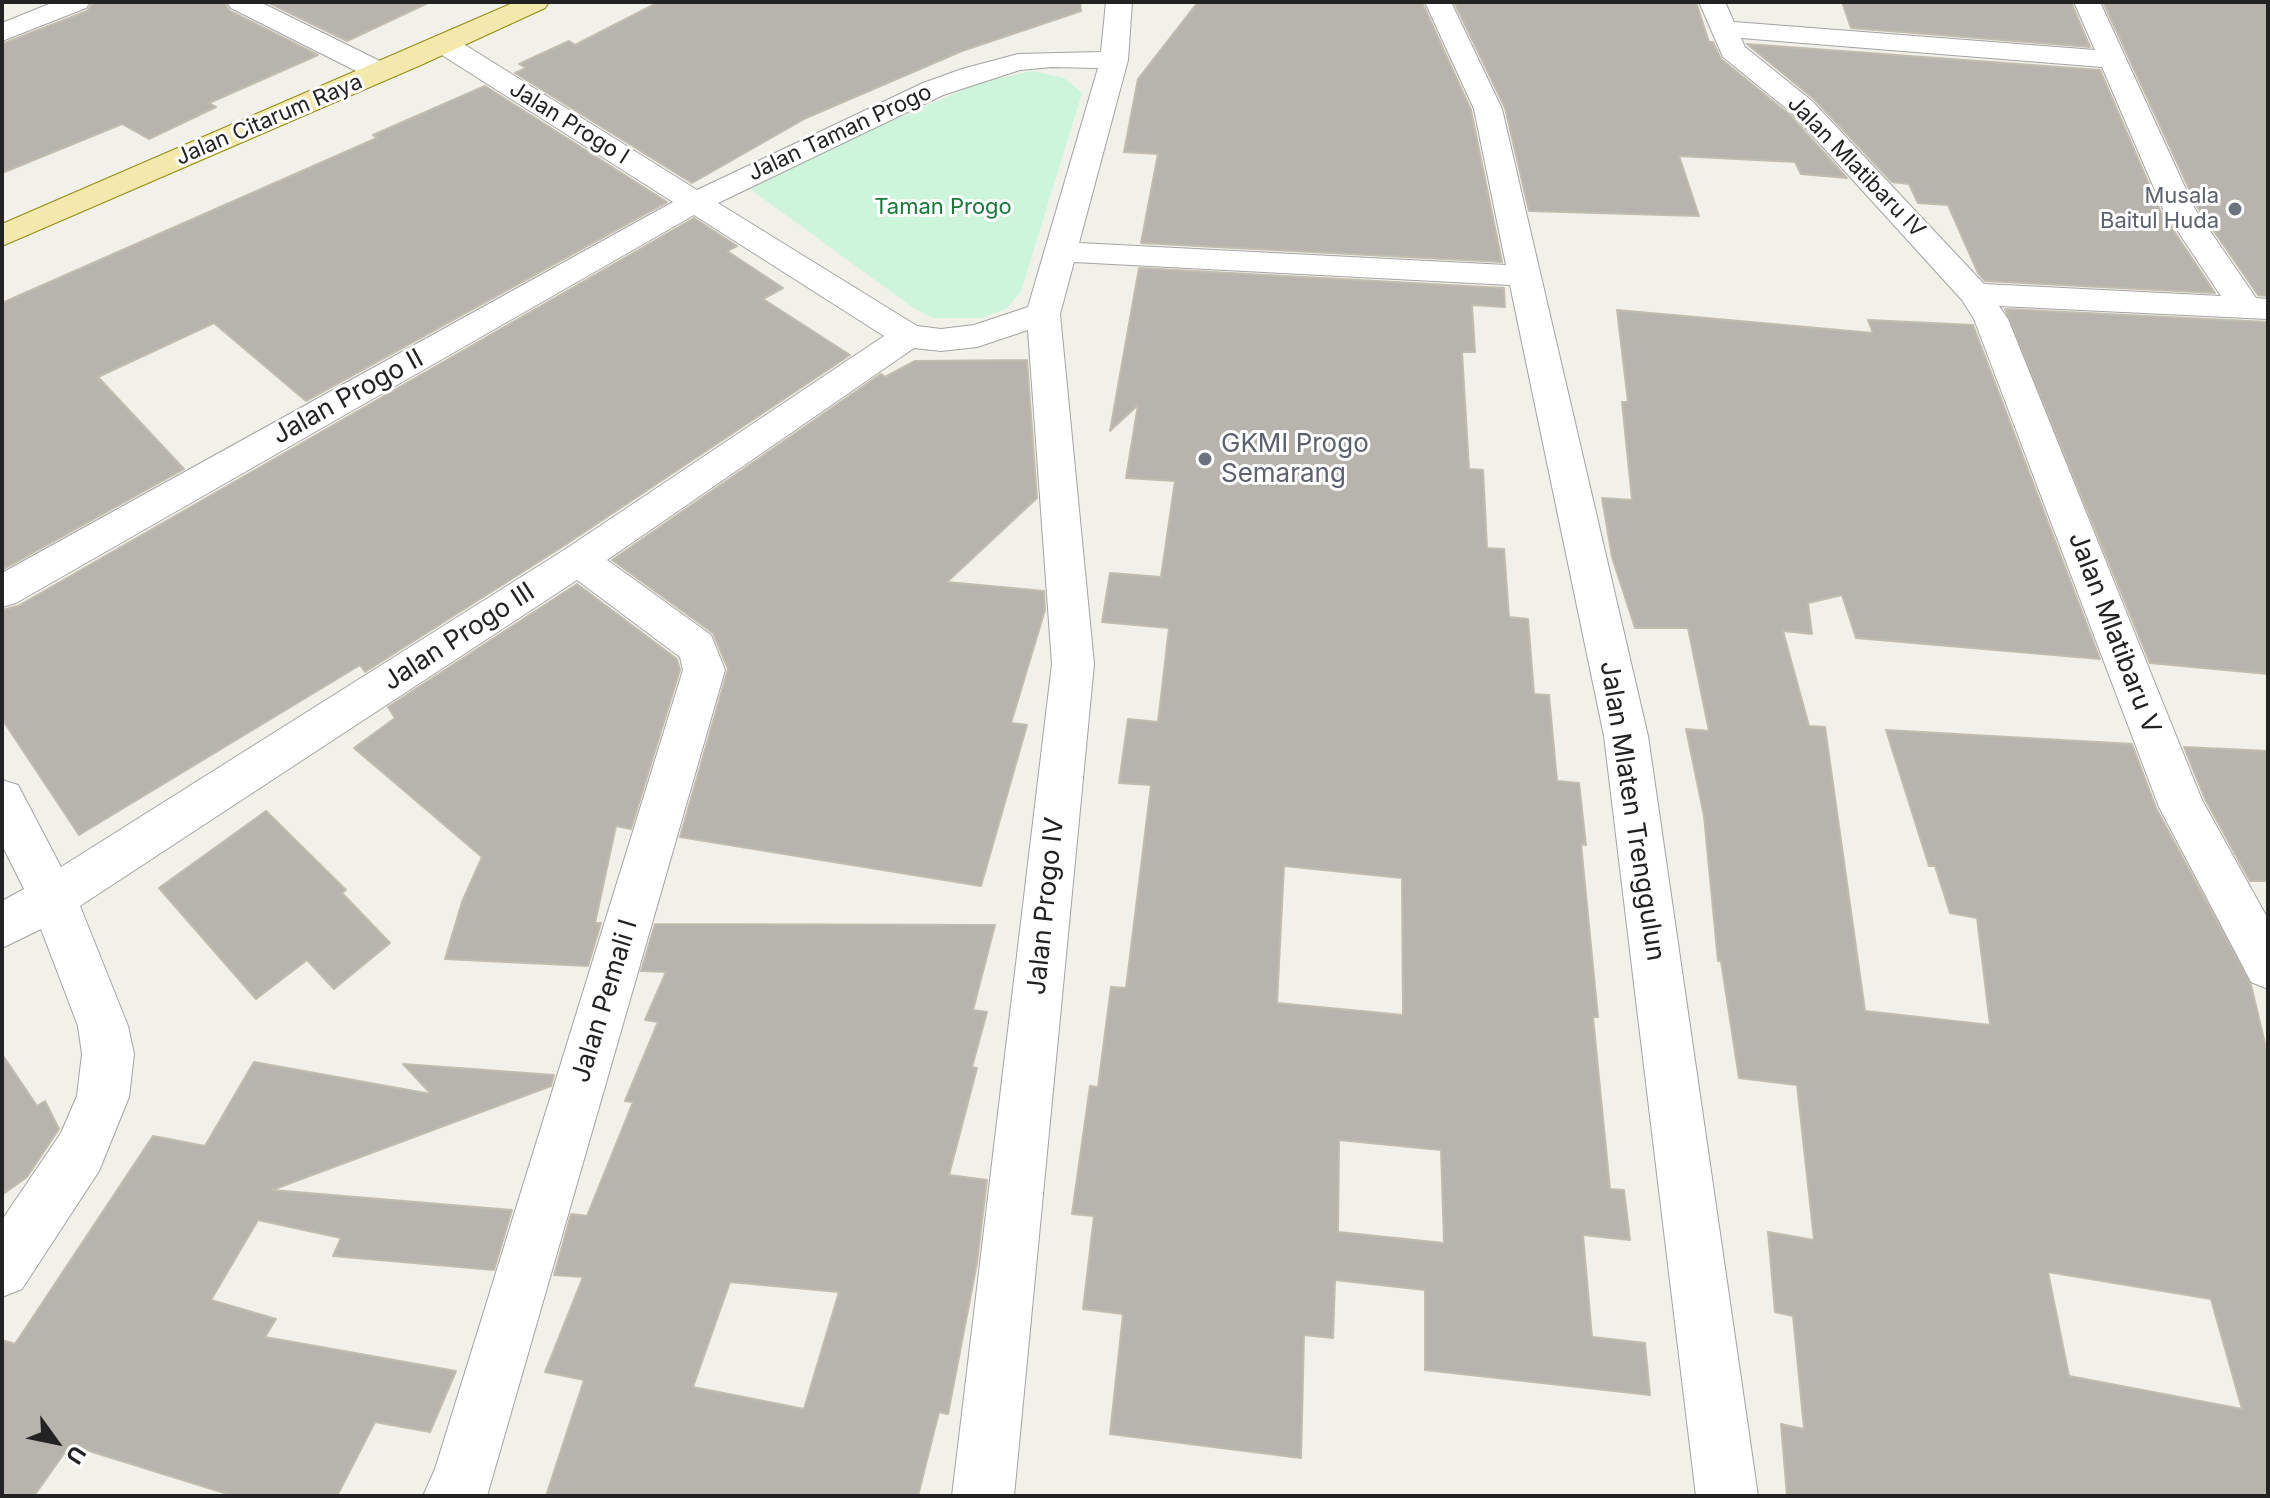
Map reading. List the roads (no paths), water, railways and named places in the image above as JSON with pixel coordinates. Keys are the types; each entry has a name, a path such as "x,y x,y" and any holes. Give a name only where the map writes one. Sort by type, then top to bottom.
{"main road":[{"name":"Jalan Citarum Raya","path":"2,236 536,2"}],"street":[{"path":"2,33 77,2"},
{"path":"240,2 380,72"},
{"path":"695,202 908,336 941,340 977,336 1043,314 1063,252 1114,60 1119,2"},
{"name":"Jalan Mlaten Trenggulun","path":"1438,2 1488,109 1626,736 1727,1496"},
{"path":"2087,2 2179,209 2256,308"},
{"path":"1717,15 2111,59"},
{"name":"Jalan Mlatibaru IV","path":"1717,15 1733,51 1802,107 1975,294"},
{"name":"Jalan Progo I","path":"444,44 695,202"},
{"name":"Jalan Taman Progo","path":"695,202 933,89 972,75 1018,62 1114,60"},
{"name":"Jalan Progo II","path":"2,592 695,202"},
{"path":"1063,252 1525,276"},
{"path":"1975,294 2256,308"},
{"name":"Jalan Mlatibaru V","path":"1975,294 1991,319 2182,807 2268,966"},
{"name":"Jalan Progo IV","path":"983,1496 1073,664 1043,314"},
{"name":"Jalan Progo III","path":"2,926 53,898 578,560 908,336"},
{"name":"Jalan Pemali I","path":"454,1496 462,1481 704,670 696,646 578,560"},
{"path":"2,799 53,898 103,1026 108,1054 103,1097 80,1152 2,1269"}],"place":[{"name":"Musala Baitul Huda","path":"2235,209"},
{"name":"GKMI Progo Semarang","path":"1205,459"}],"park label":[{"name":"Taman Progo","path":"943,207"}]}
